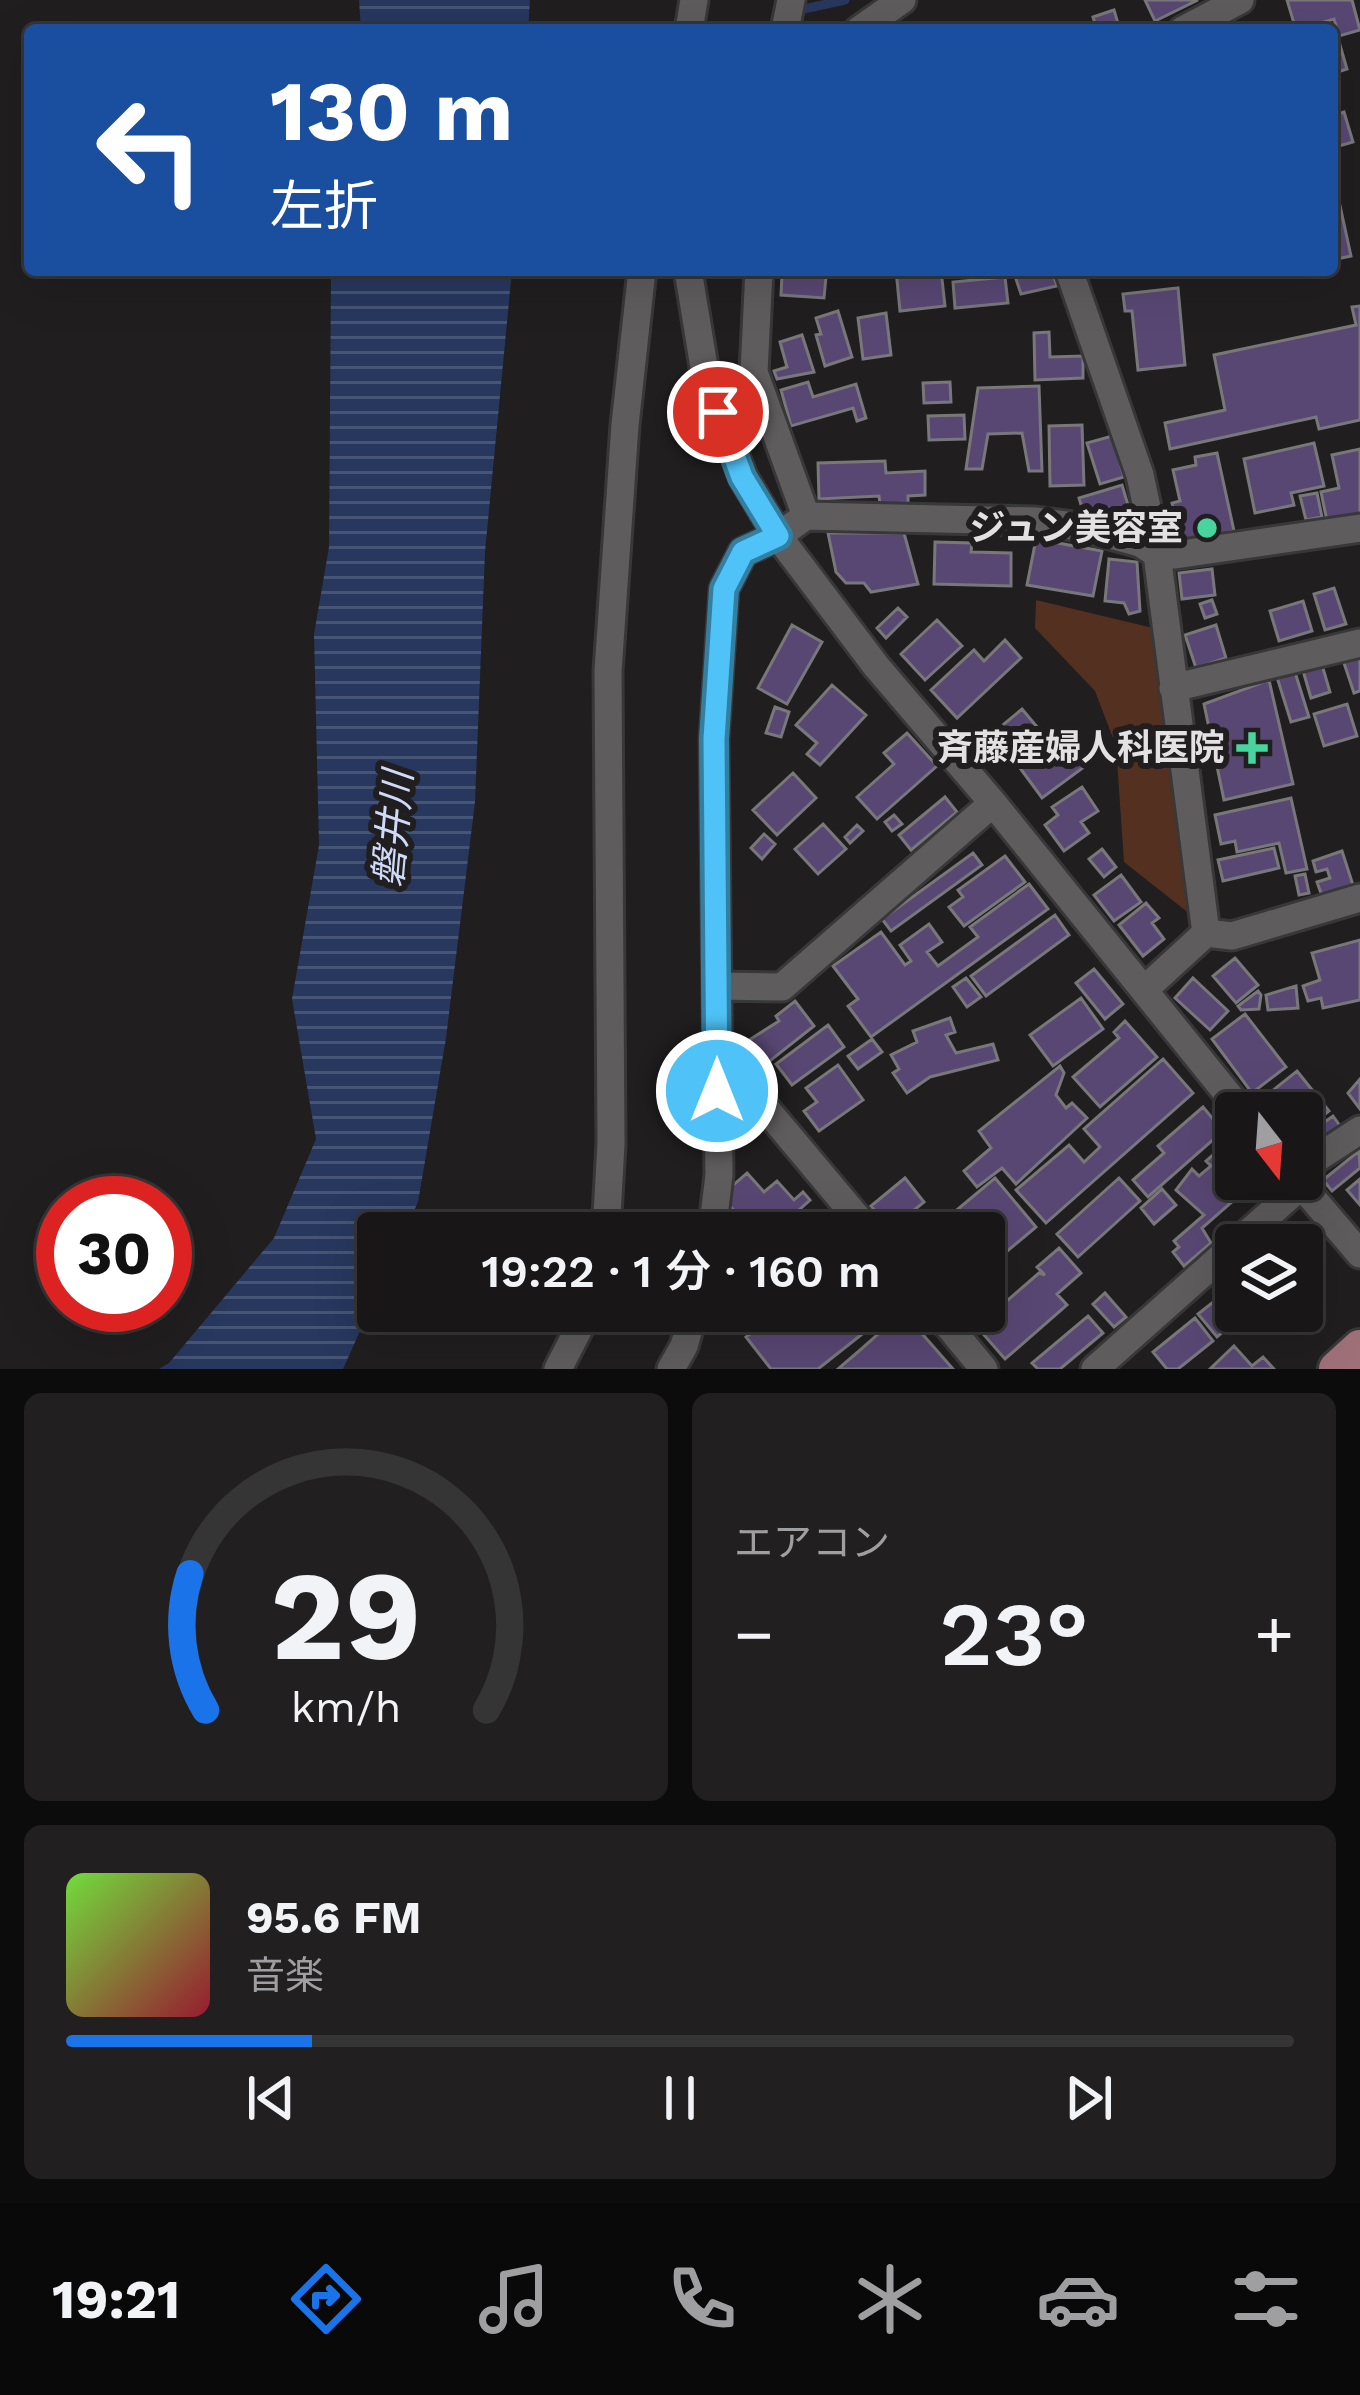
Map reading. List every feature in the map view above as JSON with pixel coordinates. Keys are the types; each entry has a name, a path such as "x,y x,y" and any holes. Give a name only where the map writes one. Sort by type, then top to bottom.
{"main road":[{"path":"1337,1369 1360,1348"}],"street":[{"path":"1194,24 1240,0"},
{"path":"609,1212 608,671 625,425 641,276"},
{"path":"689,276 706,379 742,477 778,536 876,666 1227,1092"},
{"path":"759,276 754,372 806,516"},
{"path":"1071,276 1141,475 1157,554 1206,933"},
{"path":"714,1212 718,986 714,739 724,589 743,552 806,516 1035,521 1082,527 1140,543 1157,554 1175,555 1360,528"},
{"path":"1172,688 1360,643"},
{"path":"718,986 782,987 993,803"},
{"path":"1144,990 1206,933 1232,936 1360,898"},
{"path":"716,1049 852,1212"},
{"path":"1323,1160 1360,1130"},
{"path":"1095,1369 1276,1200"},
{"path":"1317,1200 1360,1254"},
{"path":"559,1369 578,1332"},
{"path":"671,1369 688,1332"},
{"path":"953,1332 984,1369"}],"shaded area":[{"path":"1036,600 1153,628 1190,914 1124,862 1116,746 1095,691 1035,628"}],"water":[{"path":"359,0 530,0 528,24 361,24"},
{"name":"磐井川","path":"331,276 511,276 485,552 475,802 446,1038 418,1202 413,1212 357,1212 360,1332 343,1369 159,1369 274,1238 316,1139 292,999 319,845 314,634 329,547"}],"building":[{"path":"1145,0 1198,0 1155,21"},
{"path":"1287,0 1352,0 1360,30 1339,36 1334,19 1294,24"},
{"path":"1114,10 1118,24 1095,24 1093,17"},
{"path":"1338,45 1340,45 1347,69 1338,72"},
{"path":"1344,112 1353,142 1338,146 1338,114"},
{"path":"1338,201 1351,256 1338,259"},
{"path":"782,276 826,277 824,298 781,295"},
{"path":"897,276 942,276 945,306 900,311"},
{"path":"1015,276 1054,276 1057,286 1021,294"},
{"path":"1005,277 1008,303 955,308 953,282"},
{"path":"1178,288 1185,365 1138,370 1132,311 1125,311 1123,294"},
{"path":"1360,306 1360,420 1319,429 1316,417 1170,449 1165,423 1225,410 1214,355 1356,325 1352,307"},
{"path":"838,311 852,357 825,366 816,318"},
{"path":"886,313 891,355 863,359 858,318"},
{"path":"1049,332 1050,357 1083,356 1083,378 1035,380 1034,333"},
{"path":"802,335 814,372 777,379 774,371 787,367 780,342"},
{"path":"808,382 813,397 856,384 866,418 857,421 853,408 791,426 781,390"},
{"path":"950,382 951,402 924,403 923,383"},
{"path":"1039,386 1042,471 1029,471 1022,433 988,434 982,469 966,469 978,388"},
{"path":"964,415 965,439 929,440 928,416"},
{"path":"1082,425 1084,485 1050,486 1049,426"},
{"path":"1112,436 1124,477 1100,484 1087,443"},
{"path":"1314,443 1324,486 1291,493 1294,505 1255,513 1244,459"},
{"path":"1360,449 1360,514 1327,521 1321,492 1339,488 1332,455"},
{"path":"1217,453 1234,531 1180,542 1172,503 1180,501 1173,470 1196,465 1195,457"},
{"path":"885,461 886,473 925,471 925,495 908,496 908,503 880,504 879,496 819,499 818,463"},
{"path":"1122,485 1131,515 1112,521 1108,508 1084,515 1079,498"},
{"path":"1317,493 1322,517 1306,520 1300,496"},
{"path":"828,533 904,533 918,584 871,592 864,583 846,583 836,572"},
{"path":"1036,539 1102,551 1093,596 1027,585"},
{"path":"935,542 972,543 971,552 1011,553 1011,586 934,584"},
{"path":"1109,559 1137,562 1140,611 1129,614 1124,603 1105,601"},
{"path":"1212,569 1215,595 1182,599 1179,573"},
{"path":"1334,588 1346,624 1325,630 1314,594"},
{"path":"1212,600 1217,614 1205,618 1200,604"},
{"path":"1303,601 1312,631 1279,641 1270,611"},
{"path":"898,608 907,617 886,638 877,628"},
{"path":"937,620 962,646 925,680 901,654"},
{"path":"792,625 822,642 787,704 758,688"},
{"path":"1216,625 1226,658 1196,668 1185,635"},
{"path":"1005,640 1021,658 957,718 931,690 974,650 984,661"},
{"path":"1360,648 1360,691 1354,693 1341,654"},
{"path":"1320,658 1330,692 1311,698 1301,664"},
{"path":"1294,669 1309,717 1291,722 1276,674"},
{"path":"1269,680 1293,784 1224,800 1204,704"},
{"path":"832,685 866,715 820,765 807,754 817,743 796,725"},
{"path":"1347,704 1357,736 1324,746 1314,714"},
{"path":"775,707 789,712 781,737 766,733"},
{"path":"1022,709 1038,728 996,763 980,744"},
{"path":"907,733 937,766 877,819 857,797 894,764 884,753"},
{"path":"1061,737 1084,767 1042,798 1020,768"},
{"path":"793,773 816,798 777,835 753,810"},
{"path":"1082,787 1098,811 1081,822 1089,833 1064,851 1045,825 1058,815 1052,807"},
{"path":"945,797 957,812 911,850 899,835"},
{"path":"1291,798 1307,869 1286,873 1279,843 1237,852 1235,841 1221,844 1215,815"},
{"path":"894,815 902,824 892,831 885,822"},
{"path":"823,824 846,849 818,874 795,849"},
{"path":"857,825 863,831 850,843 845,837"},
{"path":"764,834 775,844 762,859 751,848"},
{"path":"1274,848 1279,868 1223,881 1218,860"},
{"path":"1102,849 1116,867 1104,877 1089,859"},
{"path":"1342,851 1353,885 1322,896 1317,882 1330,878 1327,869 1316,872 1313,861"},
{"path":"973,853 982,865 891,931 882,919"},
{"path":"1005,856 1025,882 964,926 949,907 963,897 958,890"},
{"path":"1305,874 1309,893 1299,895 1295,876"},
{"path":"1121,875 1141,902 1114,921 1094,895"},
{"path":"1029,884 1048,909 871,1037 848,1006 858,999 833,966 881,932 905,965 911,961 900,945 929,924 942,942 927,952 938,966 978,937 970,927"},
{"path":"1146,903 1159,918 1152,923 1164,939 1143,956 1119,925"},
{"path":"1055,915 1069,935 986,996 971,976"},
{"path":"1360,940 1360,1000 1323,1008 1321,998 1308,1001 1303,986 1320,980 1312,953"},
{"path":"1235,958 1258,985 1236,1003 1213,976"},
{"path":"1094,969 1123,1004 1105,1019 1076,983"},
{"path":"966,978 981,997 967,1007 953,987"},
{"path":"1193,978 1228,1011 1210,1030 1175,998"},
{"path":"1296,986 1298,1008 1268,1010 1266,995"},
{"path":"1258,991 1259,1009 1241,1010 1238,1006"},
{"path":"1081,998 1103,1029 1053,1066 1030,1035"},
{"path":"795,1001 814,1026 757,1071 738,1047 779,1021 776,1016"},
{"path":"1245,1014 1286,1067 1251,1092 1212,1039"},
{"path":"950,1018 955,1032 946,1035 956,1053 993,1044 998,1060 930,1077 907,1093 893,1073 899,1069 891,1055 917,1042 913,1031"},
{"path":"1125,1021 1157,1057 1100,1107 1073,1077 1119,1038 1114,1032"},
{"path":"828,1025 844,1047 792,1085 776,1064"},
{"path":"872,1039 882,1052 858,1069 848,1056"},
{"path":"1163,1059 1193,1093 1046,1223 1016,1190 1069,1145 1084,1162 1100,1147 1084,1129"},
{"path":"838,1065 863,1100 819,1131 804,1111 817,1102 806,1088"},
{"path":"1060,1066 1064,1073 1056,1095 1066,1108 1072,1103 1087,1118 1016,1184 1002,1168 977,1187 964,1171 991,1148 979,1131"},
{"path":"1297,1071 1314,1092 1271,1092"},
{"path":"1360,1079 1360,1109 1348,1093"},
{"path":"1203,1107 1215,1121 1215,1138 1148,1197 1133,1180 1164,1153 1158,1146"},
{"path":"1333,1116 1340,1126 1323,1139 1323,1123"},
{"path":"1359,1151 1360,1168 1332,1191 1323,1180"},
{"path":"1215,1153 1215,1200 1234,1200 1202,1228 1211,1243 1184,1266 1173,1252 1179,1247 1174,1241 1204,1215 1176,1190 1192,1169 1199,1176 1211,1166 1206,1161"},
{"path":"747,1173 764,1192 777,1181 794,1200 803,1192 810,1200 797,1212 735,1212 721,1196"},
{"path":"905,1178 924,1202 912,1212 876,1212 871,1206"},
{"path":"995,1178 1036,1227 1005,1253 1005,1212 954,1212"},
{"path":"1119,1178 1140,1201 1078,1257 1057,1234"},
{"path":"1360,1179 1360,1205 1347,1190"},
{"path":"1162,1189 1176,1205 1154,1224 1141,1208"},
{"path":"1059,1248 1081,1273 1057,1294 1067,1305 1005,1359 981,1332 1005,1332 1005,1303 1039,1273 1045,1275 1037,1267"},
{"path":"1105,1293 1126,1317 1114,1327 1093,1304"},
{"path":"1215,1301 1215,1332 1223,1332 1217,1337 1198,1314"},
{"path":"1088,1316 1103,1333 1060,1369 1038,1369 1032,1363"},
{"path":"1195,1318 1213,1341 1178,1369 1167,1369 1153,1352"},
{"path":"752,1332 865,1332 818,1369 771,1369 746,1337"},
{"path":"880,1332 921,1332 953,1369 838,1369"},
{"path":"1234,1346 1252,1366 1263,1357 1274,1369 1210,1369"}],"waterway":[{"path":"799,10 845,0"}],"place":[{"name":"ジュン美容室","path":"1207,528"},
{"name":"斉藤産婦人科医院","path":"1252,748"}],"route":[{"path":"717,1091 714,739 724,589 743,552 778,536 742,477 718,412"}]}
